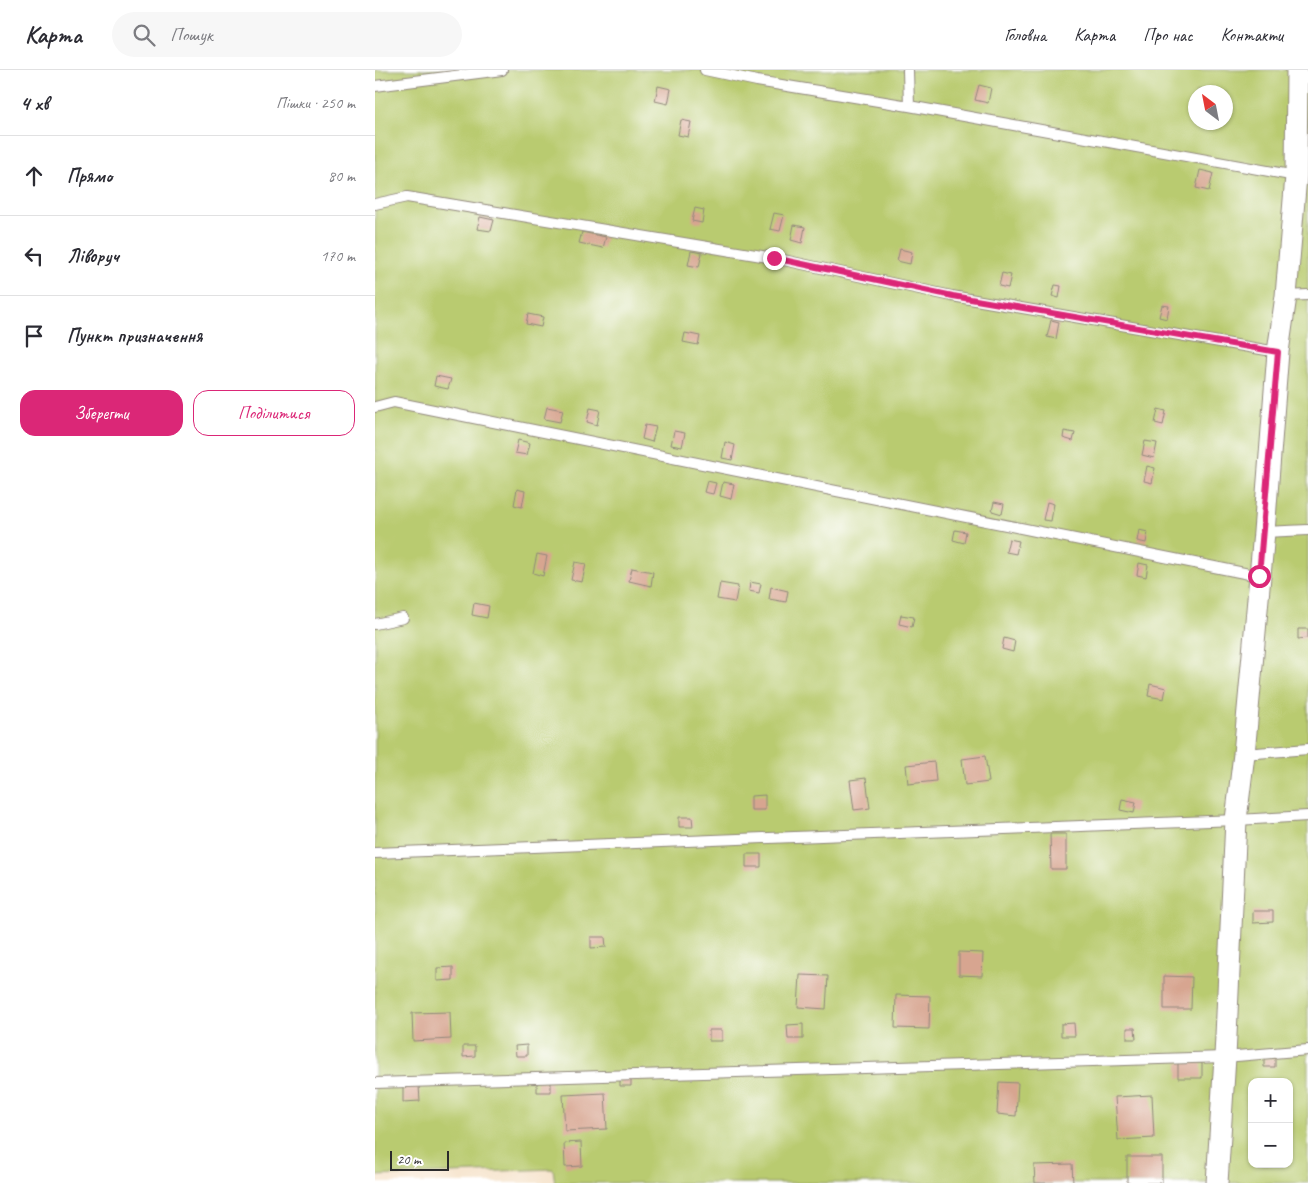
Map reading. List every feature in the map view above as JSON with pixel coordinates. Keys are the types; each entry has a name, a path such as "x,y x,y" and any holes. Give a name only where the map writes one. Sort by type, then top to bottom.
{"street":[{"path":"1217,1183 1236,820 1244,754 1264,532 1278,352 1287,296 1296,176 1297,70"}],"lane":[{"path":"375,86 502,70"},
{"path":"705,70 757,81 909,106 1296,176"},
{"path":"757,81 758,70"},
{"path":"908,70 909,106"},
{"path":"375,204 407,196 774,258 953,296 1278,352"},
{"path":"1287,296 1308,295"},
{"path":"375,407 394,402 1259,576"},
{"path":"1264,532 1308,530"},
{"path":"375,624 403,618"},
{"path":"1244,754 1308,749"},
{"path":"375,853 1308,816"},
{"path":"375,1083 1225,1058 1308,1050"}],"green space":[{"path":"375,70 1308,70 1308,1183 555,1183 553,1169 375,1176"}],"building":[{"path":"979,85 991,88 988,103 975,100"},
{"path":"658,86 671,89 668,104 655,101"},
{"path":"681,120 691,122 688,137 678,135"},
{"path":"1200,170 1213,173 1209,191 1196,188"},
{"path":"695,208 704,210 702,223 692,221"},
{"path":"774,213 784,215 780,231 770,229"},
{"path":"480,217 494,220 491,231 477,229"},
{"path":"794,225 805,227 802,243 791,240"},
{"path":"582,232 606,237 603,248 579,243"},
{"path":"900,249 912,252 910,264 897,261"},
{"path":"691,251 702,253 699,267 688,265"},
{"path":"1002,273 1011,275 1008,288 999,286"},
{"path":"1055,285 1061,286 1059,298 1052,296"},
{"path":"1162,305 1169,306 1167,319 1159,317"},
{"path":"528,314 543,317 541,327 526,324"},
{"path":"1051,320 1059,322 1056,339 1047,337"},
{"path":"685,333 700,336 698,345 683,342"},
{"path":"436,376 451,379 448,389 434,386"},
{"path":"547,407 563,410 560,422 544,419"},
{"path":"590,408 600,410 597,425 587,422"},
{"path":"1158,409 1166,411 1163,425 1155,423"},
{"path":"645,425 656,427 652,442 642,439"},
{"path":"674,431 685,433 682,447 671,445"},
{"path":"1064,431 1075,433 1073,441 1063,438"},
{"path":"518,440 530,443 527,455 515,453"},
{"path":"1145,441 1157,443 1154,458 1142,455"},
{"path":"725,442 735,445 732,460 722,458"},
{"path":"1147,466 1155,468 1152,483 1144,481"},
{"path":"707,481 716,483 713,494 704,492"},
{"path":"723,482 734,484 731,499 720,496"},
{"path":"517,489 525,491 522,507 514,505"},
{"path":"994,502 1004,504 1002,514 992,511"},
{"path":"1047,502 1054,504 1051,521 1043,520"},
{"path":"955,530 966,532 964,543 953,540"},
{"path":"1139,530 1148,532 1146,543 1137,541"},
{"path":"1009,539 1019,541 1016,554 1006,552"},
{"path":"537,554 547,556 543,576 533,573"},
{"path":"575,562 586,564 582,582 571,580"},
{"path":"1139,563 1148,565 1146,577 1137,575"},
{"path":"632,568 653,572 651,586 629,581"},
{"path":"750,582 761,584 759,593 749,591"},
{"path":"720,583 738,586 735,602 717,599"},
{"path":"771,587 788,591 786,602 769,599"},
{"path":"474,603 489,606 487,618 472,615"},
{"path":"901,615 914,617 912,627 899,624"},
{"path":"1298,629 1308,629 1308,638 1298,639"},
{"path":"1004,638 1015,641 1013,652 1002,649"},
{"path":"1150,684 1166,688 1164,699 1148,696"},
{"path":"985,756 989,782 965,785 962,759"},
{"path":"934,762 936,781 908,784 906,765"},
{"path":"866,778 870,808 854,810 850,780"},
{"path":"765,795 765,810 751,810 751,796"},
{"path":"1122,799 1136,802 1134,813 1120,810"},
{"path":"679,817 692,817 693,827 679,827"},
{"path":"1050,834 1066,834 1066,869 1051,869"},
{"path":"746,854 761,854 761,867 746,867"},
{"path":"1253,911 1273,911 1273,922 1253,923"},
{"path":"591,937 605,937 606,947 591,948"},
{"path":"959,952 983,953 982,976 959,975"},
{"path":"453,967 453,980 437,981 437,968"},
{"path":"800,975 828,976 826,1009 798,1007"},
{"path":"1164,976 1192,977 1191,1009 1164,1009"},
{"path":"896,995 930,996 929,1029 895,1028"},
{"path":"450,1012 451,1039 413,1041 412,1013"},
{"path":"1074,1023 1075,1036 1061,1036 1061,1024"},
{"path":"803,1024 803,1039 788,1039 787,1025"},
{"path":"1127,1028 1135,1028 1136,1039 1127,1039"},
{"path":"709,1030 722,1030 722,1041 709,1041"},
{"path":"527,1045 527,1056 516,1056 515,1046"},
{"path":"463,1046 475,1046 475,1056 463,1057"},
{"path":"1264,1058 1275,1058 1275,1067 1264,1067"},
{"path":"1178,1062 1202,1063 1202,1078 1178,1078"},
{"path":"631,1076 631,1086 620,1086 620,1077"},
{"path":"537,1081 551,1081 551,1092 537,1092"},
{"path":"999,1082 1018,1083 1016,1116 997,1114"},
{"path":"419,1086 420,1101 403,1102 403,1087"},
{"path":"605,1093 607,1129 565,1131 563,1095"},
{"path":"1152,1095 1154,1138 1118,1140 1115,1097"},
{"path":"581,1142 582,1166 565,1167 564,1143"},
{"path":"1127,1157 1162,1157 1162,1183 1127,1183"},
{"path":"1072,1164 1073,1183 1035,1183 1034,1165"}],"route":[{"path":"774,258 953,296 1278,352 1259,576"}]}
